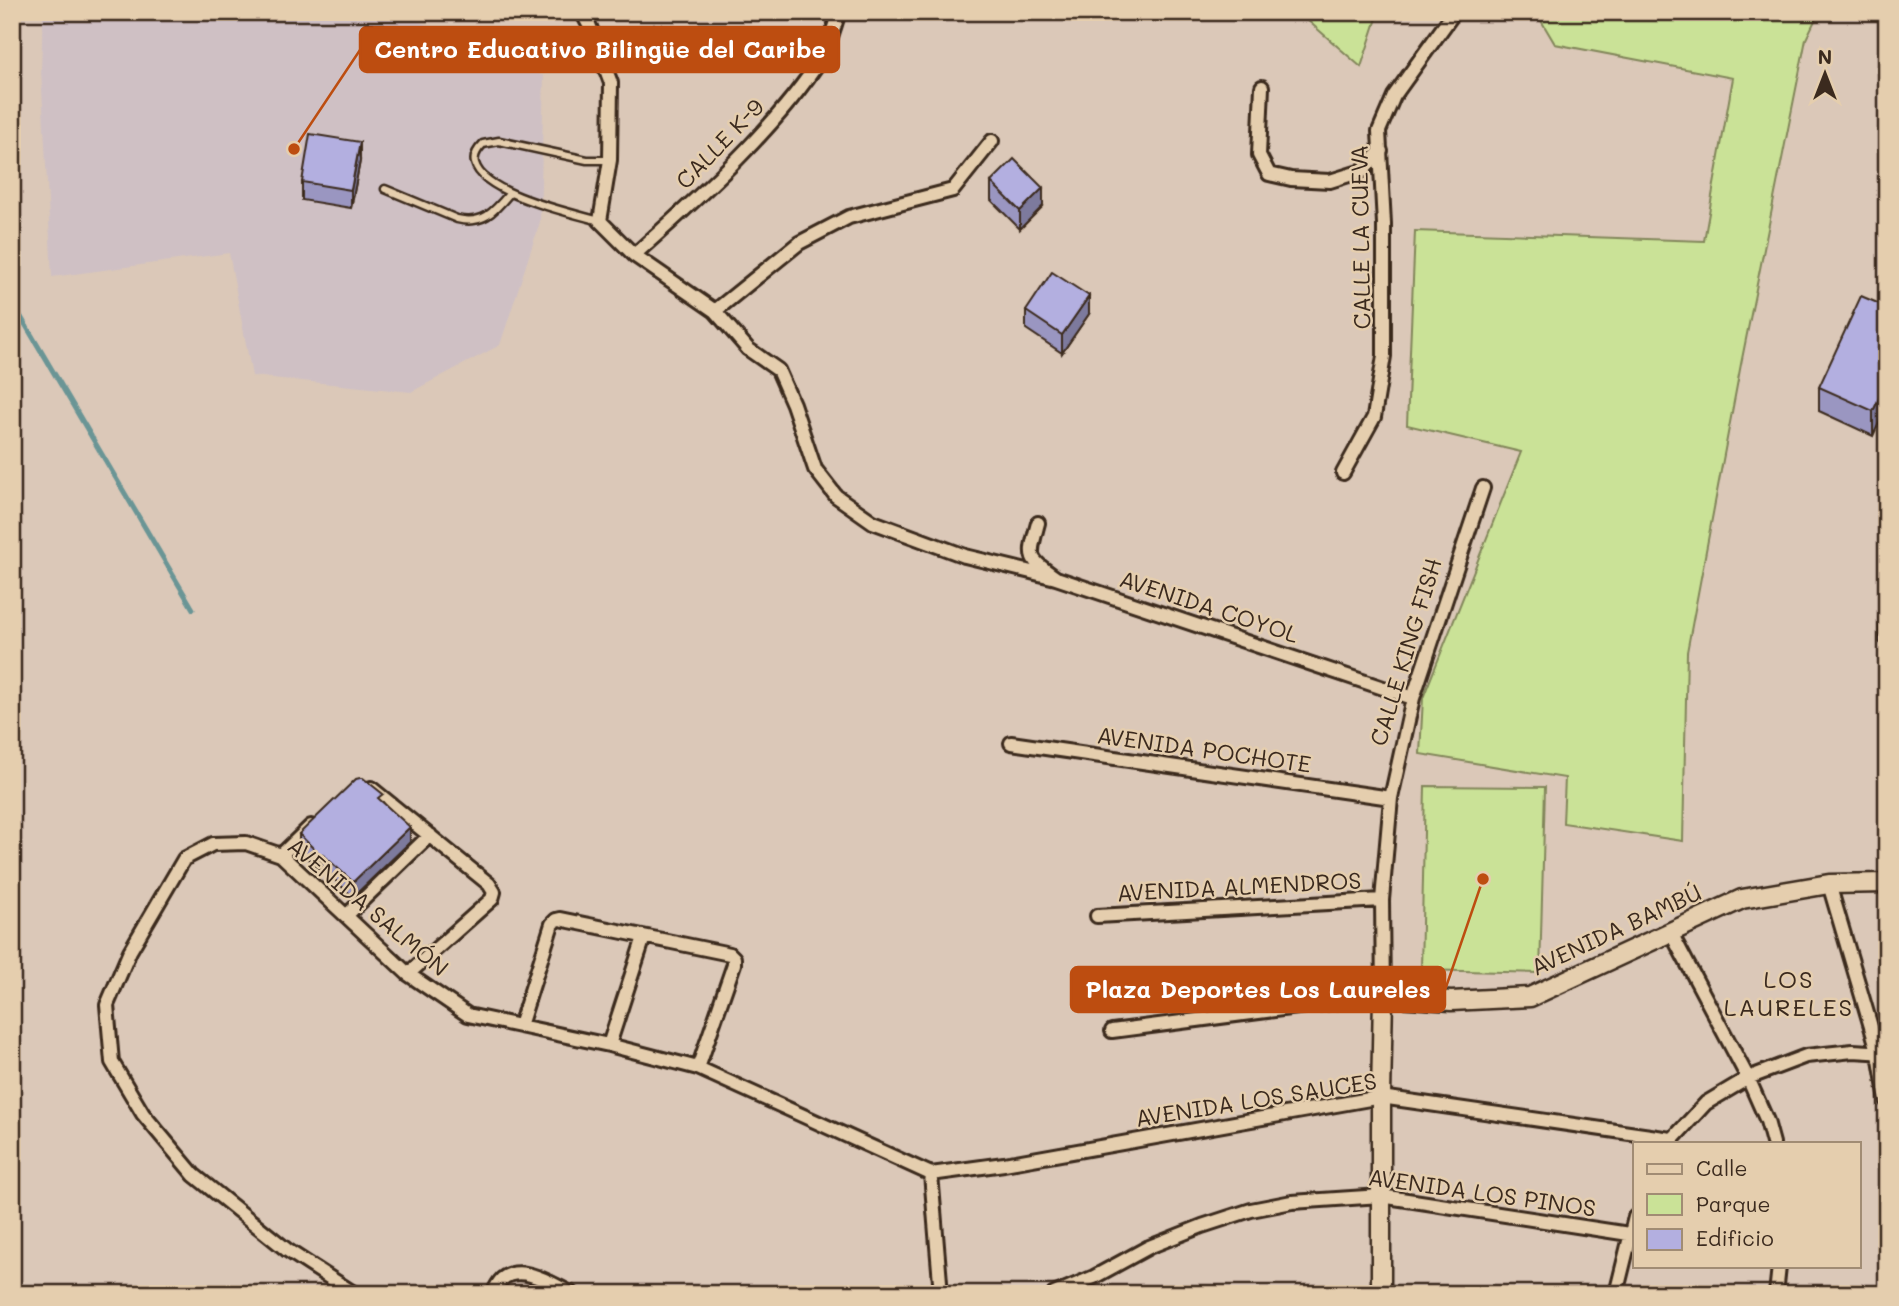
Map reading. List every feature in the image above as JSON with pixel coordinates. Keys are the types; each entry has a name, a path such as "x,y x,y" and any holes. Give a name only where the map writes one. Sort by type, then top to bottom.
{"street":[{"path":"583,12 611,83 610,160 600,222 634,255 715,312 748,349 778,370 793,404 815,469 836,496 873,522 912,537 965,556 1056,578"},
{"name":"CALLE K-9","path":"634,255 686,209 781,112 823,55 839,12"},
{"name":"CALLE LA CUEVA","path":"1343,473 1374,416 1384,356 1384,224 1379,131 1394,96 1452,12"},
{"path":"1262,87 1259,155 1269,174 1290,179 1330,181 1362,171 1381,151"},
{"path":"715,312 799,243 849,217 953,190 992,141"},
{"name":"CALLE KING FISH","path":"1381,1294 1382,900 1391,798 1413,698 1483,488"},
{"name":"AVENIDA COYOL","path":"1038,523 1031,551 1036,564 1056,578 1413,698"},
{"name":"AVENIDA POCHOTE","path":"1011,743 1391,798"},
{"path":"360,784 368,785 489,884 494,891 492,899 408,974"},
{"path":"281,855 316,821"},
{"path":"346,916 430,835"},
{"name":"AVENIDA SALMÓN","path":"355,1294 287,1250 194,1175 143,1114 112,1062 107,1005 130,951 184,859 213,844 246,843 281,855 408,974 468,1015 609,1045 698,1068 931,1174"},
{"name":"AVENIDA BAMBÚ","path":"1112,1031 1383,996 1451,1000 1530,997 1742,899 1829,884 1887,883"},
{"path":"1829,884 1883,1053 1887,1101"},
{"name":"AVENIDA ALMENDROS","path":"1097,916 1382,900"},
{"path":"520,1026 552,924 556,920 730,954 734,958 734,964 698,1068"},
{"path":"1671,931 1748,1078 1767,1121 1773,1142"},
{"path":"609,1045 644,937"},
{"path":"1670,1141 1706,1103 1748,1078 1806,1056 1853,1051 1883,1053"},
{"name":"AVENIDA LOS SAUCES","path":"931,1174 1004,1164 1381,1097 1670,1141"},
{"path":"931,1174 941,1294"},
{"name":"AVENIDA LOS PINOS","path":"1054,1294 1094,1277 1150,1247 1202,1226 1251,1210 1292,1202 1381,1196 1629,1234"},
{"path":"1616,1294 1633,1223"},
{"path":"1776,1294 1779,1268"},
{"path":"493,1294 501,1280 515,1273 530,1275 572,1294"}],"lane":[{"path":"600,222 509,194 484,177 475,163 475,156 483,144 499,141 587,160 610,160"},
{"path":"385,189 467,222 495,211 509,194"}],"shaded area":[{"path":"43,12 397,12 544,76 540,222 500,345 411,392 252,376 229,253 52,277 41,70"}],"green space":[{"path":"1298,12 1379,12 1361,67"},
{"path":"1536,12 1819,12 1806,39 1687,652 1683,841 1563,823 1565,778 1420,754 1423,698 1521,452 1407,425 1415,231 1704,241 1733,78 1555,44"},
{"path":"1425,786 1545,787 1540,973 1421,970"}],"building":[{"path":"310,134 360,142 351,190 302,182"},
{"path":"1014,159 1043,188 1020,211 991,182"},
{"path":"1052,272 1089,296 1062,335 1026,311"},
{"path":"1861,296 1887,307 1887,382 1873,411 1819,387"},
{"path":"1887,609 1887,625 1879,618"},
{"path":"363,778 383,794 378,798 410,827 353,882 299,834 356,779"}],"waterway":[{"path":"12,26 18,39 18,135 12,160"},
{"path":"12,289 18,312 193,609"}],"place":[{"name":"Centro Educativo Bilingüe del Caribe","path":"294,149"},
{"name":"Plaza Deportes Los Laureles","path":"1483,879"}],"district":[{"name":"LOS LAURELES","path":"1789,994"}]}
